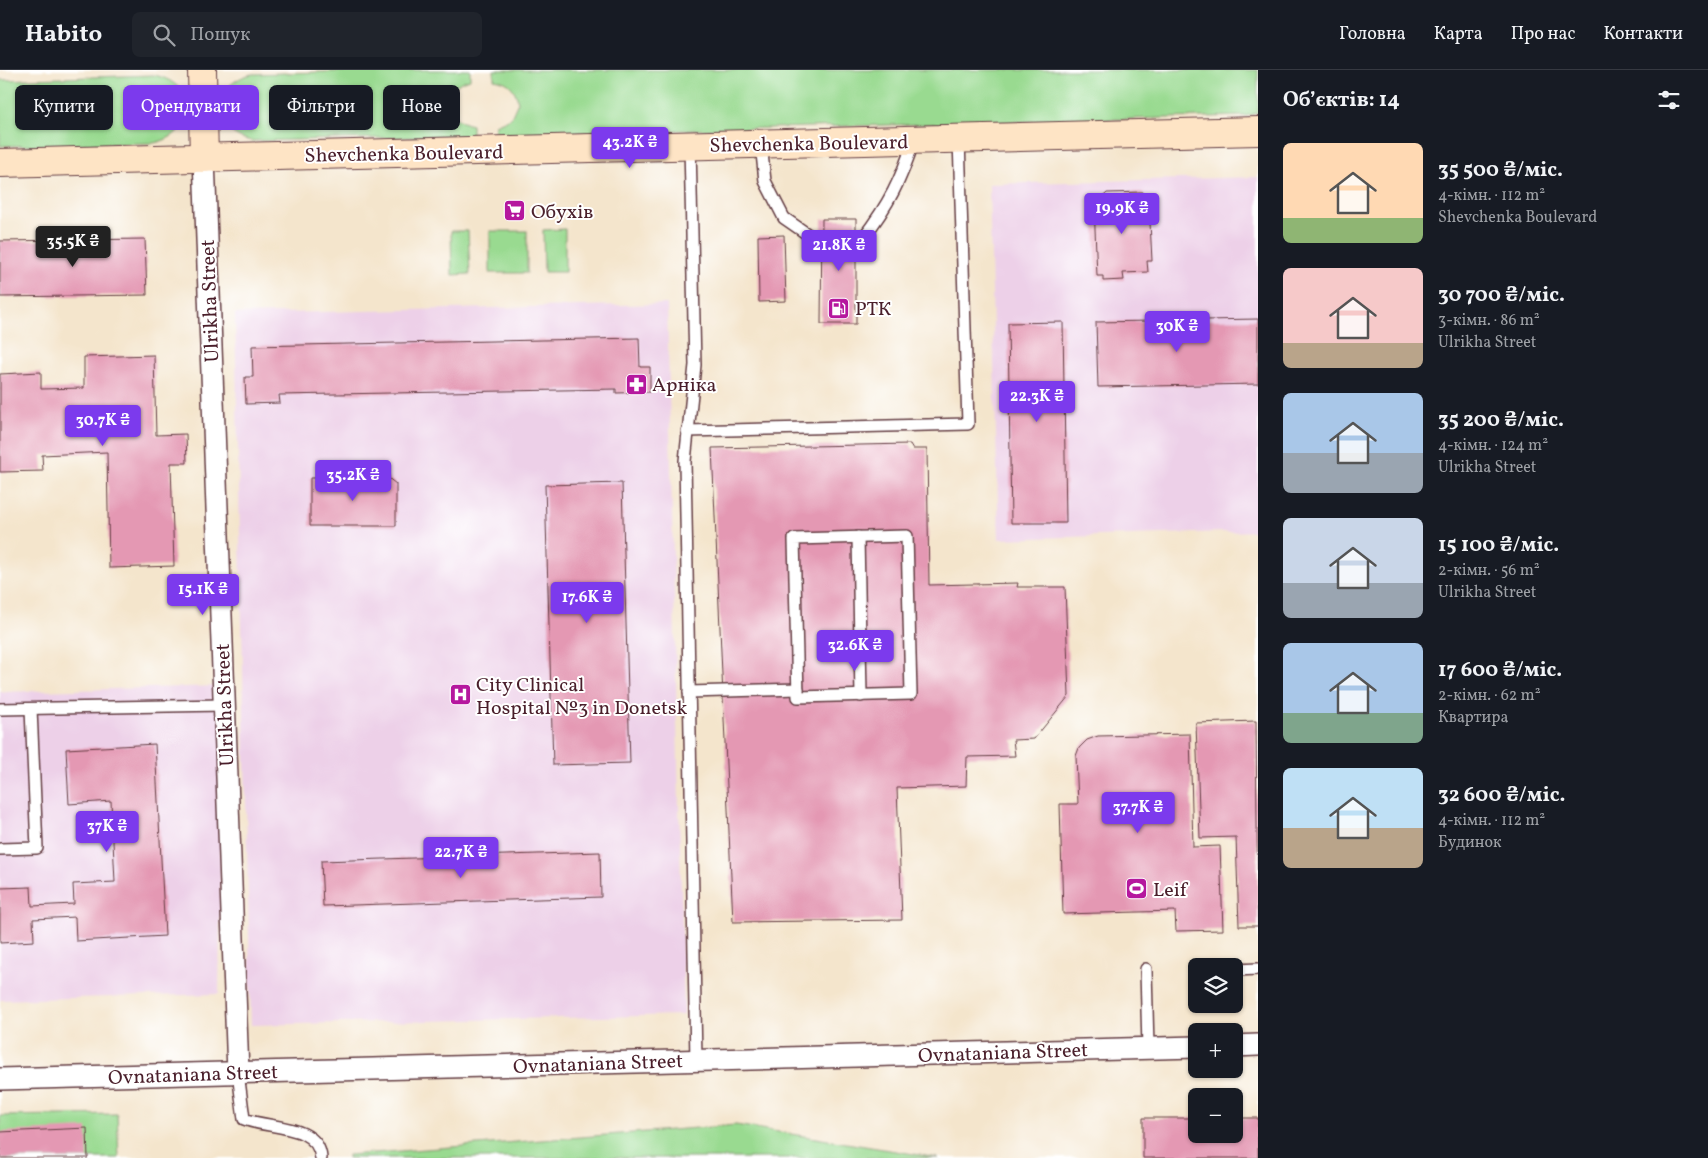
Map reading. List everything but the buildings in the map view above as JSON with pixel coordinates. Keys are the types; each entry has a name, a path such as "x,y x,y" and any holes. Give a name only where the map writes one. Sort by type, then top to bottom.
{"main road":[{"path":"202,70 204,158"},
{"name":"Shevchenka Boulevard","path":"0,163 1258,131"}],"street":[{"name":"Ulrikha Street","path":"204,158 238,1073"},
{"path":"1243,1046 1258,1045"},
{"name":"Ovnataniana Street","path":"0,1079 1188,1047"}],"lane":[{"path":"686,432 968,424 959,139"},
{"path":"761,144 765,181 784,218 813,238 863,238 886,208 902,178 914,140"},
{"path":"690,146 695,365 686,432 685,461 696,1060"},
{"path":"907,536 911,694 798,697 794,538 858,537 907,536"},
{"path":"858,537 861,696"},
{"path":"689,692 798,689"},
{"path":"0,710 224,705"},
{"path":"0,849 37,848 31,709"},
{"path":"1146,969 1148,1048"},
{"path":"1243,970 1258,970"},
{"path":"238,1073 244,1119 256,1124 297,1130 312,1139 320,1149 321,1158"}],"shaded area":[{"path":"1258,177 1258,531 999,539 989,184"},
{"name":"City Clinical Hospital №3 in Donetsk","path":"667,304 684,1015 251,1025 235,314"},
{"path":"223,686 219,994 0,1000 0,692"}],"green space":[{"path":"470,70 470,79 457,85 383,85 383,130 460,130 460,120 472,125 472,136 252,141 238,136 229,130 259,130 259,85 231,85 238,79 252,74"},
{"path":"494,70 1258,70 1258,113 1246,116 495,135 495,125 511,118 518,102 515,92 507,83 494,79"},
{"path":"154,75 169,80 175,85 123,85 123,130 179,130 169,138 154,143 0,146 0,80"},
{"path":"565,229 565,272 544,272 543,230"},
{"path":"451,231 468,231 470,274 452,275"},
{"path":"490,231 527,231 527,273 490,273"},
{"path":"117,1114 119,1158 0,1158 0,1116"},
{"path":"736,1125 938,1158 348,1158 348,1155"}],"place":[{"name":"Обухів","path":"515,211"},
{"name":"РТК","path":"839,308"},
{"name":"Арніка","path":"636,384"},
{"name":"City Clinical Hospital №3 in Donetsk","path":"460,695"},
{"name":"Leif","path":"1137,889"}]}
